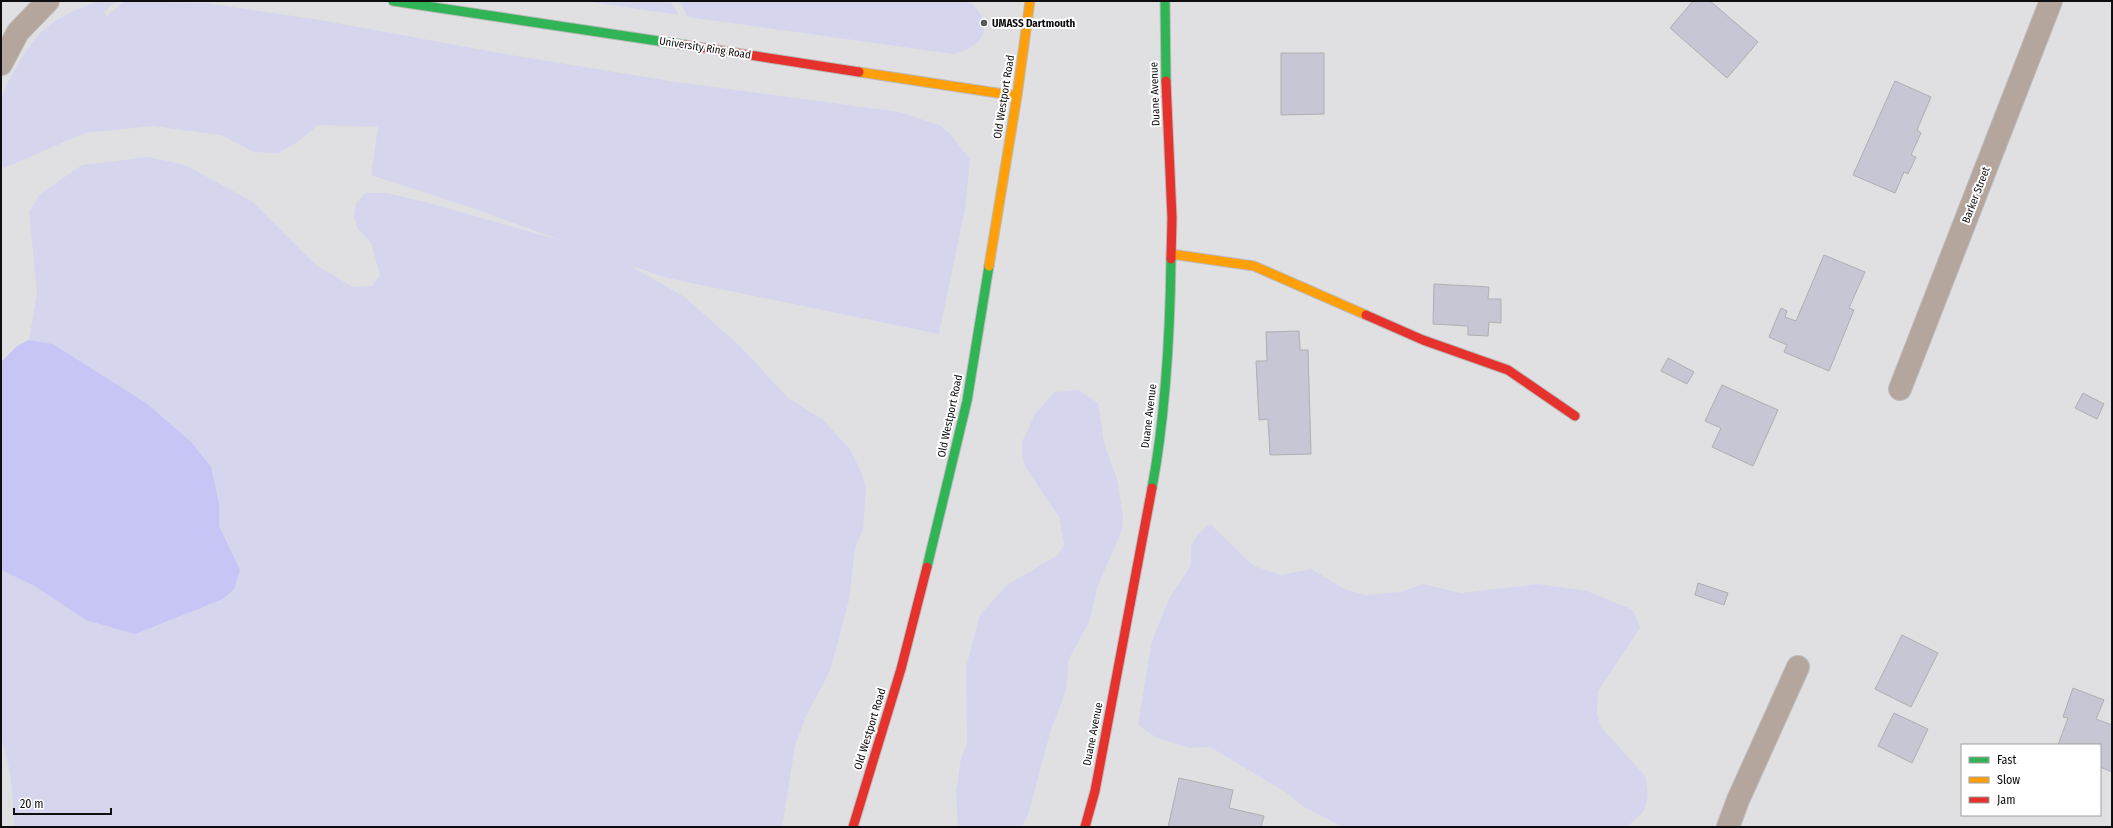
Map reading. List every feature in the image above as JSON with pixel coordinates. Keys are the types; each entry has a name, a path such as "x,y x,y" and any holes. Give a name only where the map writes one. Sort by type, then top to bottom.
{"street":[{"path":"1,64 18,32 48,1"},
{"name":"University Ring Road","path":"393,1 1017,96"},
{"name":"Old Westport Road","path":"853,827 901,670 937,529 967,401 1017,96 1030,1"},
{"name":"Duane Avenue","path":"1086,827 1095,791 1153,482 1164,403 1170,317 1172,218 1166,73 1165,1"},
{"name":"Barker Street","path":"1900,389 2052,1"},
{"path":"1171,254 1254,266 1423,340 1508,370 1575,416"},
{"path":"1728,827 1738,800 1798,667"}],"shaded area":[{"path":"99,1 117,1 104,12 106,17 124,1 206,3 320,20 499,53 670,81 900,112 941,126 953,137 970,160 965,209 939,334 667,278 629,265 686,298 741,347 788,398 822,419 849,448 861,471 866,488 863,529 855,548 849,600 830,671 806,716 795,746 782,827 14,827 10,772 1,740 1,570 35,586 240,570 219,526 219,503 146,403 53,344 29,340 37,293 29,212 39,195 82,165 148,157 185,165 253,202 316,265 353,287 372,286 380,275 371,243 358,229 354,217 356,203 366,193 386,193 429,203 563,241 478,210 371,175 378,127 318,125 299,141 279,153 254,152 221,135 153,126 85,133 4,168 1,164 1,100 20,60 33,42 47,27 72,12"},
{"path":"585,1 670,1 679,15"},
{"path":"679,1 969,1 982,18 984,26 983,34 973,46 964,51 953,54 688,17"},
{"path":"1079,390 1098,403 1104,443 1117,479 1123,516 1122,530 1097,588 1090,620 1069,659 1066,690 1050,733 1028,815 1022,827 958,827 956,792 961,758 967,744 966,667 980,615 1007,585 1058,555 1064,545 1059,517 1026,468 1022,454 1022,442 1035,414 1055,392"},
{"path":"1210,524 1254,566 1281,575 1311,569 1347,590 1366,595 1401,592 1423,584 1461,593 1538,584 1587,591 1633,610 1640,628 1598,691 1597,714 1601,727 1646,777 1648,796 1644,811 1627,827 1343,827 1304,807 1287,793 1210,747 1190,748 1157,738 1138,725 1152,641 1169,599 1191,565 1191,546 1198,534"}],"water":[{"path":"29,340 53,344 146,403 191,442 211,467 219,503 219,526 240,570 234,589 223,599 135,634 86,620 35,586 1,570 1,362 17,346"}],"building":[{"path":"1693,1 1710,1 1758,42 1727,78 1670,28"},
{"path":"1281,53 1324,53 1324,114 1281,115"},
{"path":"1895,81 1931,97 1917,130 1921,133 1911,155 1916,157 1908,174 1904,172 1895,193 1853,175"},
{"path":"1824,255 1865,272 1849,308 1854,310 1829,371 1784,352 1787,345 1769,337 1781,308 1787,311 1785,317 1796,321"},
{"path":"1434,284 1489,287 1488,299 1501,299 1501,323 1489,322 1488,336 1468,335 1468,326 1433,324"},
{"path":"1299,331 1300,350 1308,350 1311,454 1270,455 1268,419 1259,420 1256,361 1267,361 1266,332"},
{"path":"1668,358 1694,372 1687,384 1661,371"},
{"path":"1722,385 1778,410 1753,466 1712,447 1721,428 1705,421"},
{"path":"2083,393 2104,404 2097,419 2075,408"},
{"path":"1698,583 1728,593 1724,605 1695,595"},
{"path":"1902,635 1938,653 1911,707 1875,689"},
{"path":"2073,688 2104,700 2096,719 2112,725 2112,772 2101,767 2101,744 2058,744 2068,718 2063,717"},
{"path":"1894,713 1928,729 1912,763 1878,746"},
{"path":"1179,778 1233,790 1229,808 1264,816 1261,827 1168,827"}],"traffic: fast":[{"path":"393,1 685,45"},
{"path":"1165,1 1166,81"},
{"path":"1152,488 1164,403 1170,317 1171,259"},
{"path":"927,567 967,401 989,266"}],"traffic: slow":[{"path":"989,266 1017,96 1030,1"},
{"path":"859,72 1017,96"},
{"path":"1171,254 1254,266 1366,315"}],"traffic: jam":[{"path":"685,45 859,72"},
{"path":"1166,81 1172,218 1171,259"},
{"path":"1366,315 1423,340 1508,370 1575,416"},
{"path":"1085,827 1095,791 1152,488"},
{"path":"853,827 901,669 927,567"}],"place":[{"name":"UMASS Dartmouth","path":"984,23"}]}
